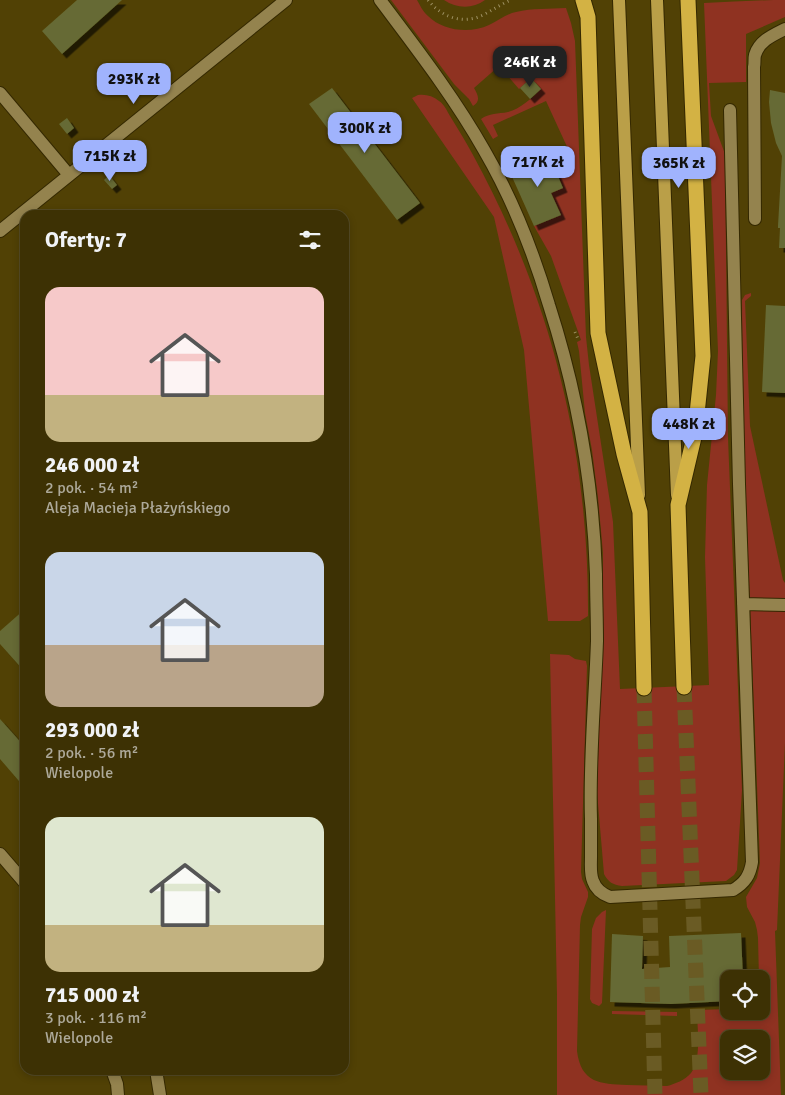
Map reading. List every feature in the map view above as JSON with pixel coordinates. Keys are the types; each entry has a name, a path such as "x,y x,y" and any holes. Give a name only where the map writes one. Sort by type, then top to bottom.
{"highway":[{"path":"583,0 588,17 598,333 624,454 640,512 644,688"},
{"path":"684,686 678,505 694,433 703,356 688,0"}],"main road":[{"path":"619,0 640,512"},
{"path":"657,0 678,505"}],"street":[{"path":"26,210 286,0"},
{"path":"380,0 465,119 499,178 528,243 565,359 578,410 587,462 596,572 596,640 590,793 592,874 596,887 604,894 616,897 733,890 749,876 752,862 735,338 730,110"},
{"path":"755,219 754,67 756,54 762,44 771,36 785,29"},
{"path":"0,93 69,175"},
{"path":"0,231 20,215"},
{"path":"743,604 785,605"},
{"path":"0,854 20,877"},
{"path":"114,1075 118,1095"},
{"path":"157,1075 160,1095"}],"path":[{"path":"428,0 446,16 457,19 482,16 511,0"}],"shaded area":[{"path":"391,0 417,0 425,13 434,21 457,30 482,28 512,13 541,9 566,8 571,23 575,41 586,337 613,522 620,689 709,685 705,557 707,485 716,395 718,351 704,3 785,0 785,17 746,34 746,82 709,83 711,116 725,154 728,438 742,790 737,870 726,881 622,886 611,883 604,874 597,792 603,553 598,498 585,413 577,342 581,340 551,256 534,226 561,215 551,193 563,187 551,160 569,151 546,101 493,125 498,136 493,139 481,119 517,108 541,89 531,78 519,89 499,66 474,88 478,95 478,100 473,106 469,99 454,84"},
{"path":"444,0 485,0 465,7 454,5"},
{"path":"418,95 427,95 437,99 442,104 470,150 501,210 524,265 544,321 560,378 573,436 582,495 587,555 588,616 580,621 548,621 524,350 494,217 412,98"},
{"path":"751,293 751,296 745,301 750,426 785,583 785,743 777,930 775,931 781,1095 557,1095 557,995 550,654 569,655 575,659 586,661 587,666 581,872 588,897 580,925 577,1051 583,1070 593,1080 608,1084 667,1086 686,1078 691,1073 697,1060 697,1010 720,1009 720,1020 770,1020 770,970 759,970 757,930 747,907 746,897 757,878 760,863 743,425 742,300 745,295"},
{"path":"606,910 602,1003 599,1006 592,1003 590,999 592,929 596,918"},
{"path":"612,1011 677,1012 677,1016 612,1014"}],"building":[{"path":"77,0 122,0 62,54 42,31"},
{"path":"531,78 541,89 530,99 520,88"},
{"path":"332,88 420,203 397,220 309,104"},
{"path":"770,90 785,93 785,248 779,248 780,228 778,226 782,156 776,143 771,123"},
{"path":"67,118 74,128 67,134 59,124"},
{"path":"548,153 563,188 551,193 561,215 534,226 509,170"},
{"path":"109,175 117,185 112,189 104,180"},
{"path":"766,305 785,306 785,393 762,392"},
{"path":"20,613 20,666 0,644 0,631"},
{"path":"0,719 20,741 20,782 0,759"},
{"path":"741,933 743,970 720,970 720,1001 671,1004 610,1002 612,934 643,936 642,969 670,967 669,936"}],"tunnel":[{"path":"684,687 701,1095"},
{"path":"644,688 655,1095"}]}
